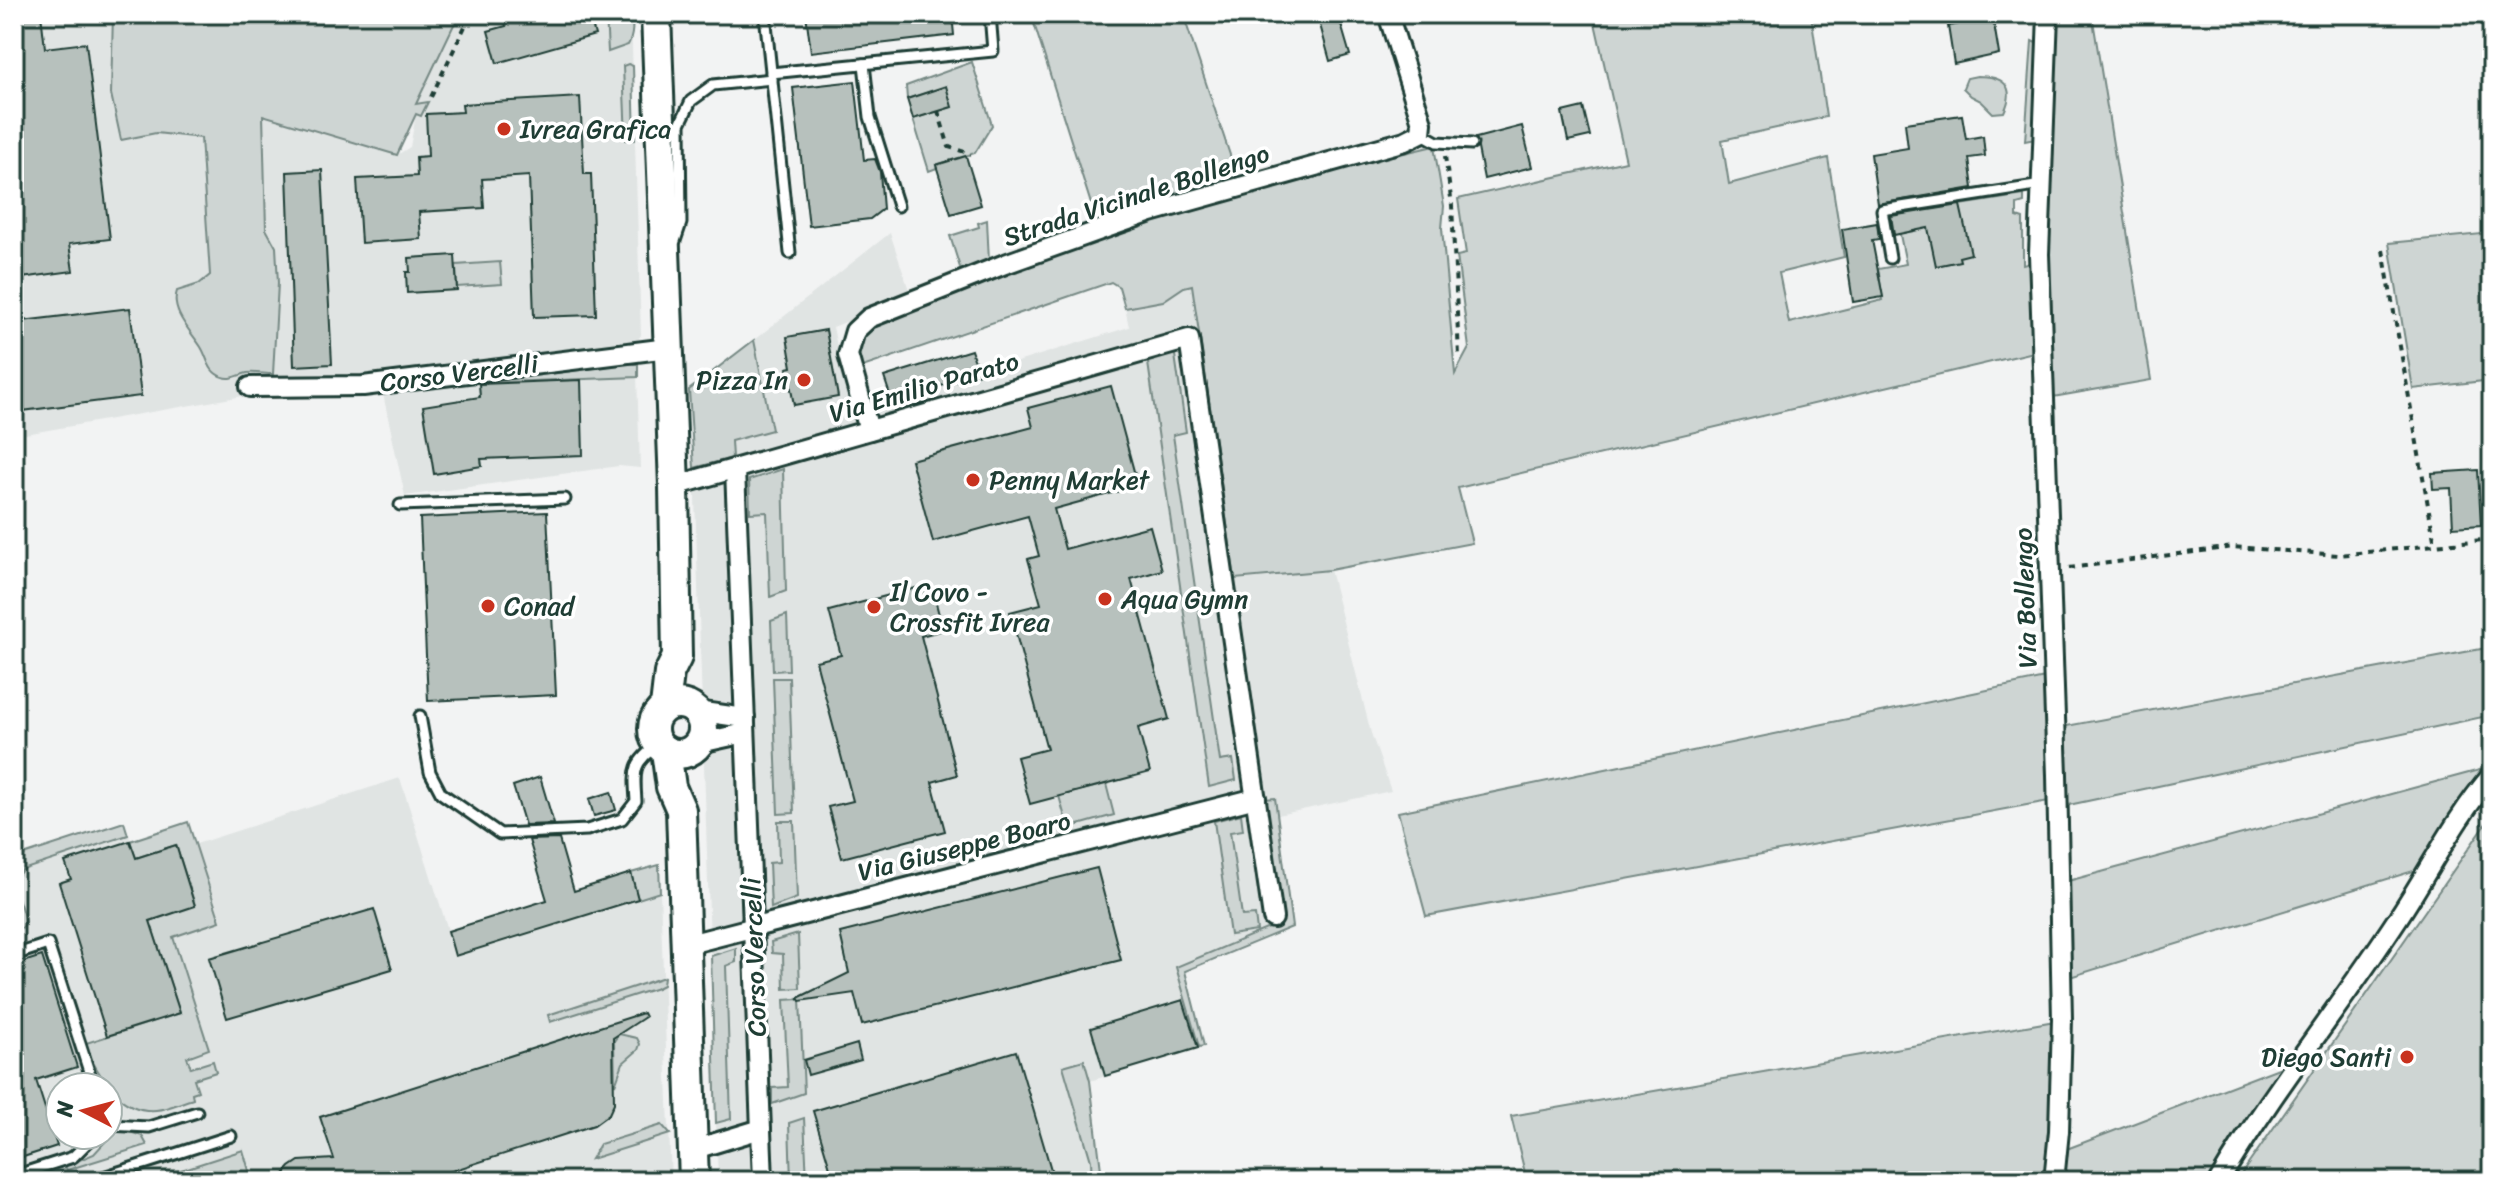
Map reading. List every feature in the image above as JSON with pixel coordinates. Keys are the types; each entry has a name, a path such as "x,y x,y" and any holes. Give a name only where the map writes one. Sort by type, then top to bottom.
{"main road":[{"path":"656,14 674,486 677,657 669,673 684,708 704,726 679,747"},
{"path":"684,708 654,721 653,732 679,747 690,789 681,810 694,1181"}],"street":[{"path":"1388,14 1422,123 1421,133"},
{"name":"Via Bollengo","path":"2048,14 2039,254 2062,1019 2059,1131 2054,1181"},
{"name":"Strada Vicinale Bollengo","path":"869,430 848,355 855,331 869,318 1005,264 1151,212 1405,141 1421,133"},
{"name":"Via Emilio Parato","path":"674,486 1189,339 1256,798"},
{"name":"Corso Vercelli","path":"250,387 363,386 668,348"},
{"name":"Corso Vercelli","path":"735,469 763,1181"},
{"path":"684,708 745,726"},
{"path":"679,747 745,726"},
{"path":"2219,1181 2269,1101 2399,917 2467,804 2492,775"},
{"path":"1256,798 1273,918"},
{"name":"Via Giuseppe Boaro","path":"685,945 1256,798"},
{"path":"692,1150 761,1129"}],"lane":[{"path":"765,14 790,253"},
{"path":"665,271 681,223 680,124 691,101 713,85 864,64 993,51 990,14"},
{"path":"864,64 870,117 898,206"},
{"path":"1421,133 1443,142 1472,144"},
{"path":"1890,258 1882,210 2042,185"},
{"path":"400,505 565,499"},
{"path":"420,716 430,772 441,793 500,834 587,830 622,819 636,801 634,771 640,758 679,747"},
{"path":"14,955 48,944 89,1071"},
{"path":"124,1126 149,1127 197,1112"},
{"path":"91,1181 231,1136"},
{"path":"14,1176 73,1157 79,1151"}],"path":[{"path":"431,97 471,14"},
{"path":"938,111 949,147 971,154"},
{"path":"1443,142 1452,205 1459,356"},
{"path":"2383,250 2435,545"},
{"path":"2050,570 2233,547 2339,555 2492,539"}],"shaded area":[{"path":"14,14 113,14 111,94 156,133 201,138 210,275 199,284 185,287 175,297 182,321 201,347 209,366 234,379 246,373 273,373 278,283 276,247 266,229 263,115 397,155 410,147 416,114 427,103 416,105 459,14 631,14 641,335 636,343 640,468 619,466 405,496 383,394 249,395 14,436"},
{"path":"113,14 459,14 416,104 428,102 421,116 416,114 397,155 263,115 266,229 276,247 278,283 273,374 247,373 230,378 218,375 211,369 201,347 179,314 177,291 199,284 210,275 201,138 156,133 121,140 111,94"},
{"path":"606,14 630,14 632,25 628,45 608,52"},
{"path":"1031,14 1183,14 1239,182 1097,223"},
{"path":"1593,14 1811,14 1826,117 1722,140 1729,184 1828,158 1844,257 1779,273 1789,323 1883,300 1878,269 1906,264 1896,215 2024,195 2024,203 2017,205 2017,217 2023,219 2023,265 2030,263 2034,352 1458,488 1472,543 1330,570 1235,579 1192,285 1163,301 1125,308 1119,287 1111,282 857,369 858,346 870,326 1096,235 1259,187 1434,146 1444,206 1442,228 1455,374 1469,348 1457,256 1466,254 1458,199 1626,161"},
{"path":"2052,14 2092,14 2151,380 2047,398 2044,255"},
{"path":"2032,41 2038,44 2035,139 2025,141"},
{"path":"972,62 992,125 975,153 936,165 937,168 929,171 913,119 951,107 945,87 907,99 906,86"},
{"path":"623,66 633,66 635,140 626,140"},
{"path":"1967,78 1994,78 2005,84 2009,95 2004,112 1993,113 1963,88"},
{"path":"987,220 989,262 962,274 950,236 979,227 978,223"},
{"path":"890,233 911,296 833,327 851,414 1129,327 1125,308 1163,301 1184,287 1193,285 1235,579 1330,570 1371,733 1391,791 1278,815 1275,798 1265,799 1282,923 1177,967 1199,1047 1090,1081 1102,1177 1128,1170 1130,1181 718,1181 694,468 732,458 731,441 772,430 754,340"},
{"path":"2492,233 2492,380 2413,389 2389,243"},
{"path":"500,262 502,284 457,287 456,265"},
{"path":"754,340 772,430 731,441 732,458 694,468 689,390"},
{"path":"1174,348 1186,432 1173,435 1220,761 1233,759 1236,780 1209,787 1147,356"},
{"path":"638,364 638,377 479,383"},
{"path":"783,469 786,591 770,597 767,512 750,513 749,480"},
{"path":"787,615 789,670 773,671 771,621"},
{"path":"2492,647 2492,715 2064,806 2061,727"},
{"path":"773,678 789,678 794,813 778,814"},
{"path":"2045,678 2049,801 1426,916 1398,812"},
{"path":"2491,767 2420,869 2070,977 2068,881"},
{"path":"400,778 448,930 659,865 671,1181 14,1181 14,858 124,822 131,841 188,822 196,844"},
{"path":"1106,784 1114,815 1068,828 1059,796"},
{"path":"1275,798 1292,927 1185,971 1204,1046 1199,1047 1176,967 1281,923 1265,799"},
{"path":"1241,814 1243,830 1230,832 1242,916 1255,915 1257,931 1230,935 1214,821"},
{"name":"Diego Santi","path":"2492,815 2492,1181 2227,1181 2230,1175 2240,1176"},
{"path":"778,821 794,821 797,898 771,908 769,863 779,862"},
{"path":"124,822 128,835 22,870 16,890 25,924 14,931 14,858"},
{"path":"188,822 220,921 173,937 209,1049 187,1057 191,1068 213,1061 216,1072 194,1079 198,1091 192,1093 193,1099 156,1110 142,1109 124,1101 124,1071 99,1071 83,1044 180,1013 150,921 195,905 176,845 136,858 130,841"},
{"path":"659,865 660,892 638,899 631,873"},
{"path":"798,934 800,988 784,989 783,954 772,953 771,942"},
{"path":"736,948 736,962 726,966 731,1119 716,1123 711,956"},
{"path":"664,977 663,985 657,988 550,1022 548,1015"},
{"path":"800,999 804,1093 772,1104 772,1088 788,1087 784,1000"},
{"path":"2055,1021 2047,1181 1527,1181 1511,1116"},
{"path":"619,1034 637,1038 640,1044 638,1050 623,1063 615,1085 614,1041"},
{"path":"1084,1060 1090,1081 1102,1178 1099,1181 1092,1181 1091,1161 1063,1066"},
{"path":"2289,1064 2214,1181 2059,1181 2064,1150"},
{"path":"804,1118 807,1181 791,1181 789,1123"},
{"path":"662,1125 670,1134 591,1159 600,1144"},
{"path":"124,1131 142,1136 147,1145 67,1170 65,1166 97,1151 124,1151"},
{"path":"243,1150 252,1181 147,1181"}],"building":[{"path":"41,14 45,48 86,43 110,239 69,244 73,271 14,279 14,17"},
{"path":"503,14 589,14 595,35 497,63 488,31 506,26"},
{"path":"806,14 952,14 954,35 811,52"},
{"path":"1317,14 1338,14 1350,55 1330,61"},
{"path":"1993,18 1999,54 1954,64 1948,26"},
{"path":"855,81 864,160 875,159 880,172 883,209 870,219 809,226 793,88"},
{"path":"946,86 952,107 913,119 907,99"},
{"path":"580,97 584,174 591,174 596,315 534,317 529,176 482,179 484,208 419,212 421,239 361,243 357,179 417,176 416,157 428,156 426,114 463,112 462,104"},
{"path":"1583,107 1590,136 1568,141 1562,112"},
{"path":"1962,115 1966,139 1983,136 1985,156 1969,158 1973,188 1878,204 1871,154 1908,148 1905,123"},
{"path":"1522,126 1532,167 1484,179 1476,138"},
{"path":"966,156 981,205 951,214 936,165"},
{"path":"322,170 332,364 294,366 287,172"},
{"path":"1960,205 1971,254 1959,257 1960,261 1936,266 1928,228 1894,235 1891,216"},
{"path":"1877,223 1879,239 1872,240 1883,297 1853,302 1842,229"},
{"path":"455,255 457,290 407,293 409,258"},
{"path":"130,308 141,396 14,412 14,322"},
{"path":"826,330 838,397 794,405 787,368 792,367 787,337"},
{"path":"971,350 979,374 892,401 884,377"},
{"path":"581,380 583,455 481,459 482,466 434,474 423,406 480,397 479,384"},
{"path":"1111,386 1138,486 1054,509 1065,549 1150,526 1162,570 1131,579 1169,719 1138,728 1150,772 1030,804 1017,757 1047,749 1010,612 1041,604 1028,559 1039,556 1028,516 933,542 911,460 1033,427 1028,408"},
{"path":"2478,470 2481,525 2453,527 2451,488 2433,489 2432,473"},
{"name":"Conad","path":"547,512 556,695 428,701 420,518"},
{"path":"931,584 943,630 921,636 957,775 932,782 945,831 842,858 828,807 853,801 816,661 841,655 829,611"},
{"path":"540,777 554,824 525,825 513,786"},
{"path":"611,792 616,810 594,816 589,799"},
{"path":"559,839 574,891 631,873 638,899 455,956 448,931 547,900 529,840"},
{"path":"130,841 136,858 176,845 195,906 150,921 180,1013 107,1036 59,883 71,879 65,862"},
{"path":"1097,868 1121,960 862,1025 854,993 800,1001 798,998 849,973 840,933"},
{"path":"374,909 392,969 227,1018 209,958"},
{"path":"42,956 77,1067 64,1071 44,1071 44,1077 36,1080 44,1105 44,1150 14,1160 14,965"},
{"path":"1183,1000 1198,1048 1105,1076 1091,1028"},
{"path":"643,1013 645,1017 613,1038 614,1103 609,1114 594,1125 421,1181 278,1181 299,1161 334,1159 320,1117"},
{"path":"857,1044 861,1060 808,1075 804,1060"},
{"path":"1016,1051 1052,1173 1023,1181 834,1181 813,1111"}],"place":[{"name":"Ivrea Grafica","path":"504,129"},
{"name":"Pizza In","path":"804,380"},
{"name":"Penny Market","path":"973,480"},
{"name":"Aqua Gymn","path":"1105,599"},
{"name":"Conad","path":"488,606"},
{"name":"Il Covo - Crossfit Ivrea","path":"874,607"},
{"name":"Diego Santi","path":"2407,1057"}]}
